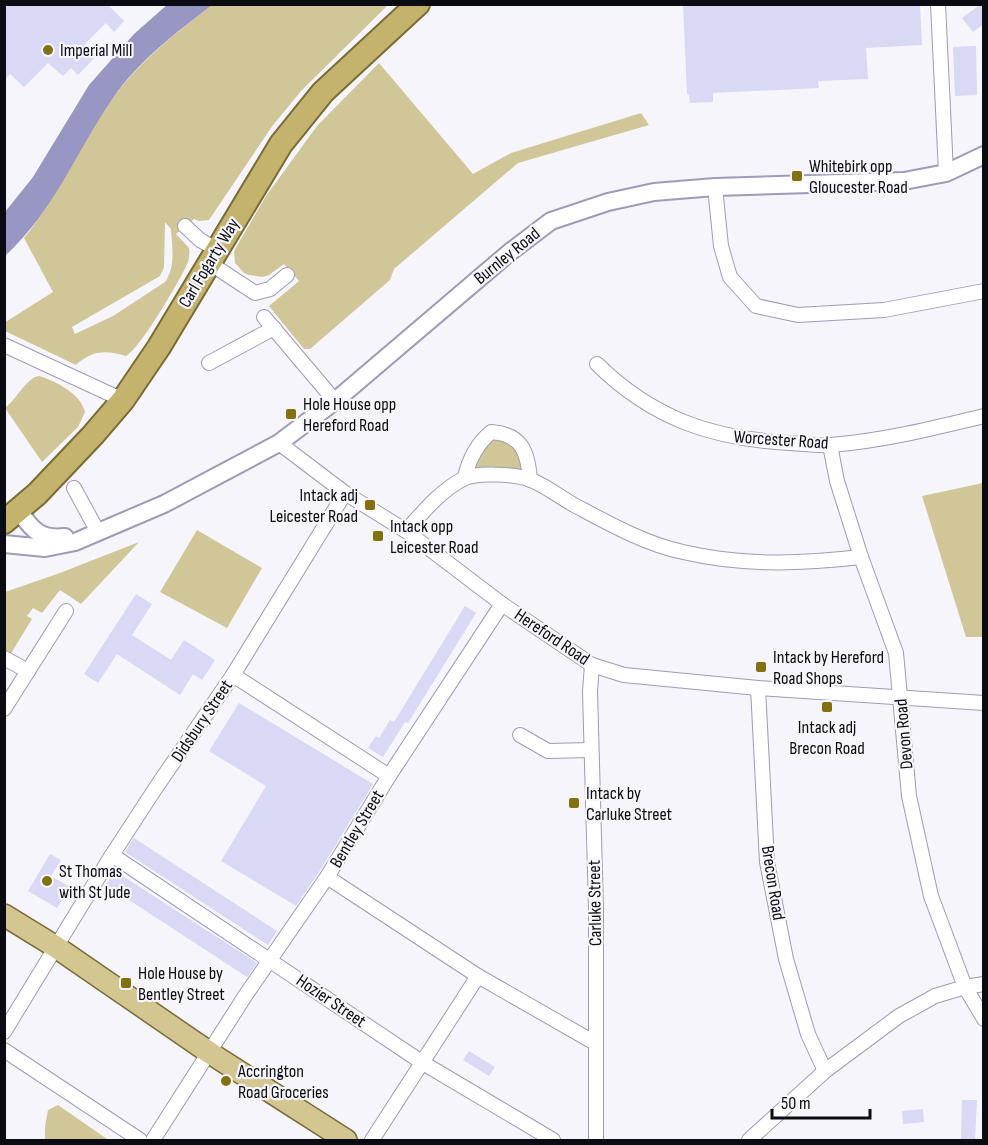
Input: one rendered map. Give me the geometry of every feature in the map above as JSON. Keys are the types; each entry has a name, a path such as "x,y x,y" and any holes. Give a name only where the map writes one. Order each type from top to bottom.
{"highway":[{"name":"Carl Fogarty Way","path":"11,516 37,494 123,400 159,347 281,144 323,92 416,5"}],"main road":[{"path":"4,915 56,947 210,1053 345,1140"}],"street":[{"path":"938,4 946,173"},
{"name":"Burnley Road","path":"4,544 45,548 75,542 164,504 279,443 335,401 510,252 551,221 608,202 654,192 715,187 904,181 946,173 984,155"},
{"path":"715,187 721,246 730,277 756,306 798,315 884,310 984,291"},
{"path":"185,226 212,256 255,293 270,289 287,275"},
{"path":"264,317 335,401"},
{"path":"208,363 274,328"},
{"path":"4,345 123,400"},
{"name":"Worcester Road","path":"597,364 635,396 678,420 720,435 775,442 830,445 924,431 984,416"},
{"path":"465,477 467,467 480,441 491,432 504,433 515,438 528,457 530,480"},
{"name":"Hereford Road","path":"279,443 345,493 406,531 502,604 592,665 624,675 758,688 984,703"},
{"name":"Devon Road","path":"830,445 837,481 861,557 896,653 909,796 930,896 965,987 984,1019"},
{"path":"406,531 434,500 465,477 504,474 530,480 619,527 647,540 683,552 760,564 861,557"},
{"path":"74,488 98,532"},
{"name":"Didsbury Street","path":"4,1032 112,855 233,675 345,493"},
{"name":"Burnley Road","path":"11,516 45,536 64,537 98,532"},
{"name":"Bentley Street","path":"153,1140 327,877 389,776 502,604"},
{"path":"4,709 66,611"},
{"path":"4,658 28,671"},
{"name":"Carluke Street","path":"592,665 590,691 596,909 596,1140"},
{"path":"233,675 389,776"},
{"name":"Brecon Road","path":"758,688 767,862 786,959 808,1034 825,1071"},
{"path":"520,735 548,751 591,750"},
{"name":"Hozier Street","path":"112,855 423,1063 553,1140"},
{"path":"327,877 478,976 595,1043"},
{"path":"372,1140 478,976"},
{"path":"749,1140 825,1071 899,1016 935,996 984,984"},
{"path":"4,1050 140,1140"}],"shaded area":[{"path":"212,5 388,5 302,90 273,125 209,220 194,219 176,234 189,248 188,262 160,313 132,351 126,356 106,352 94,354 76,365 5,331 4,323 53,292 24,238 49,204 103,113 125,82 148,58","holes":["165,222 171,229 172,263 165,282 113,316 75,334 72,327 160,276 164,267"]},
{"path":"379,63 473,174 511,153 641,113 649,125 518,163 394,269 390,280 310,349 304,349 269,306 299,281 284,264 269,275 262,277 244,273 235,263 234,251 266,196 317,126"},
{"path":"39,376 53,381 73,394 83,405 85,412 78,427 42,462 5,408 30,380"},
{"path":"491,432 515,438 530,480 465,477"},
{"path":"983,483 983,637 966,637 922,496"},
{"path":"197,530 262,568 227,628 160,592"},
{"path":"139,542 81,604 60,590 42,613 33,608 27,616 32,619 10,655 5,652 5,592"},
{"path":"58,1105 107,1139 45,1140 48,1110"}],"water":[{"path":"168,4 212,5 159,48 123,84 38,220 5,256 5,212 33,177 89,85 134,34"}],"building":[{"name":"Imperial Mill","path":"4,4 107,4 124,21 114,32 106,23 85,44 97,55 78,75 71,68 63,76 48,63 24,87 10,74 4,80"},
{"path":"683,4 920,4 922,45 866,48 868,79 818,81 819,88 713,93 713,102 690,103 687,94"},
{"path":"984,4 984,24 973,32 962,18"},
{"path":"976,46 977,95 955,96 953,47"},
{"path":"136,594 152,604 132,635 171,660 184,640 215,660 202,680 193,674 180,695 117,654 98,683 84,674"},
{"path":"465,606 476,613 408,723 405,722 383,757 368,748 376,736 379,738 390,720 394,722"},
{"path":"239,703 373,784 296,906 221,861 266,786 209,751"},
{"path":"134,838 277,931 268,945 125,852"},
{"name":"St Thomas with St Jude","path":"50,854 61,860 51,876 70,887 57,908 28,891"},
{"path":"115,871 257,963 247,977 106,885"},
{"path":"469,1051 495,1067 489,1076 463,1060"},
{"path":"962,1100 977,1100 975,1140 961,1140"},
{"path":"923,1109 924,1122 903,1124 902,1111"}],"place":[{"name":"Imperial Mill","path":"48,50"},
{"name":"Whitebirk opp Gloucester Road","path":"797,176"},
{"name":"Hole House opp Hereford Road","path":"291,414"},
{"name":"Intack adj Leicester Road","path":"370,505"},
{"name":"Intack opp Leicester Road","path":"378,536"},
{"name":"Intack by Hereford Road Shops","path":"761,667"},
{"name":"Intack adj Brecon Road","path":"827,707"},
{"name":"Intack by Carluke Street","path":"574,803"},
{"name":"St Thomas with St Jude","path":"47,881"},
{"name":"Hole House by Bentley Street","path":"126,983"},
{"name":"Accrington Road Groceries","path":"226,1081"}]}
